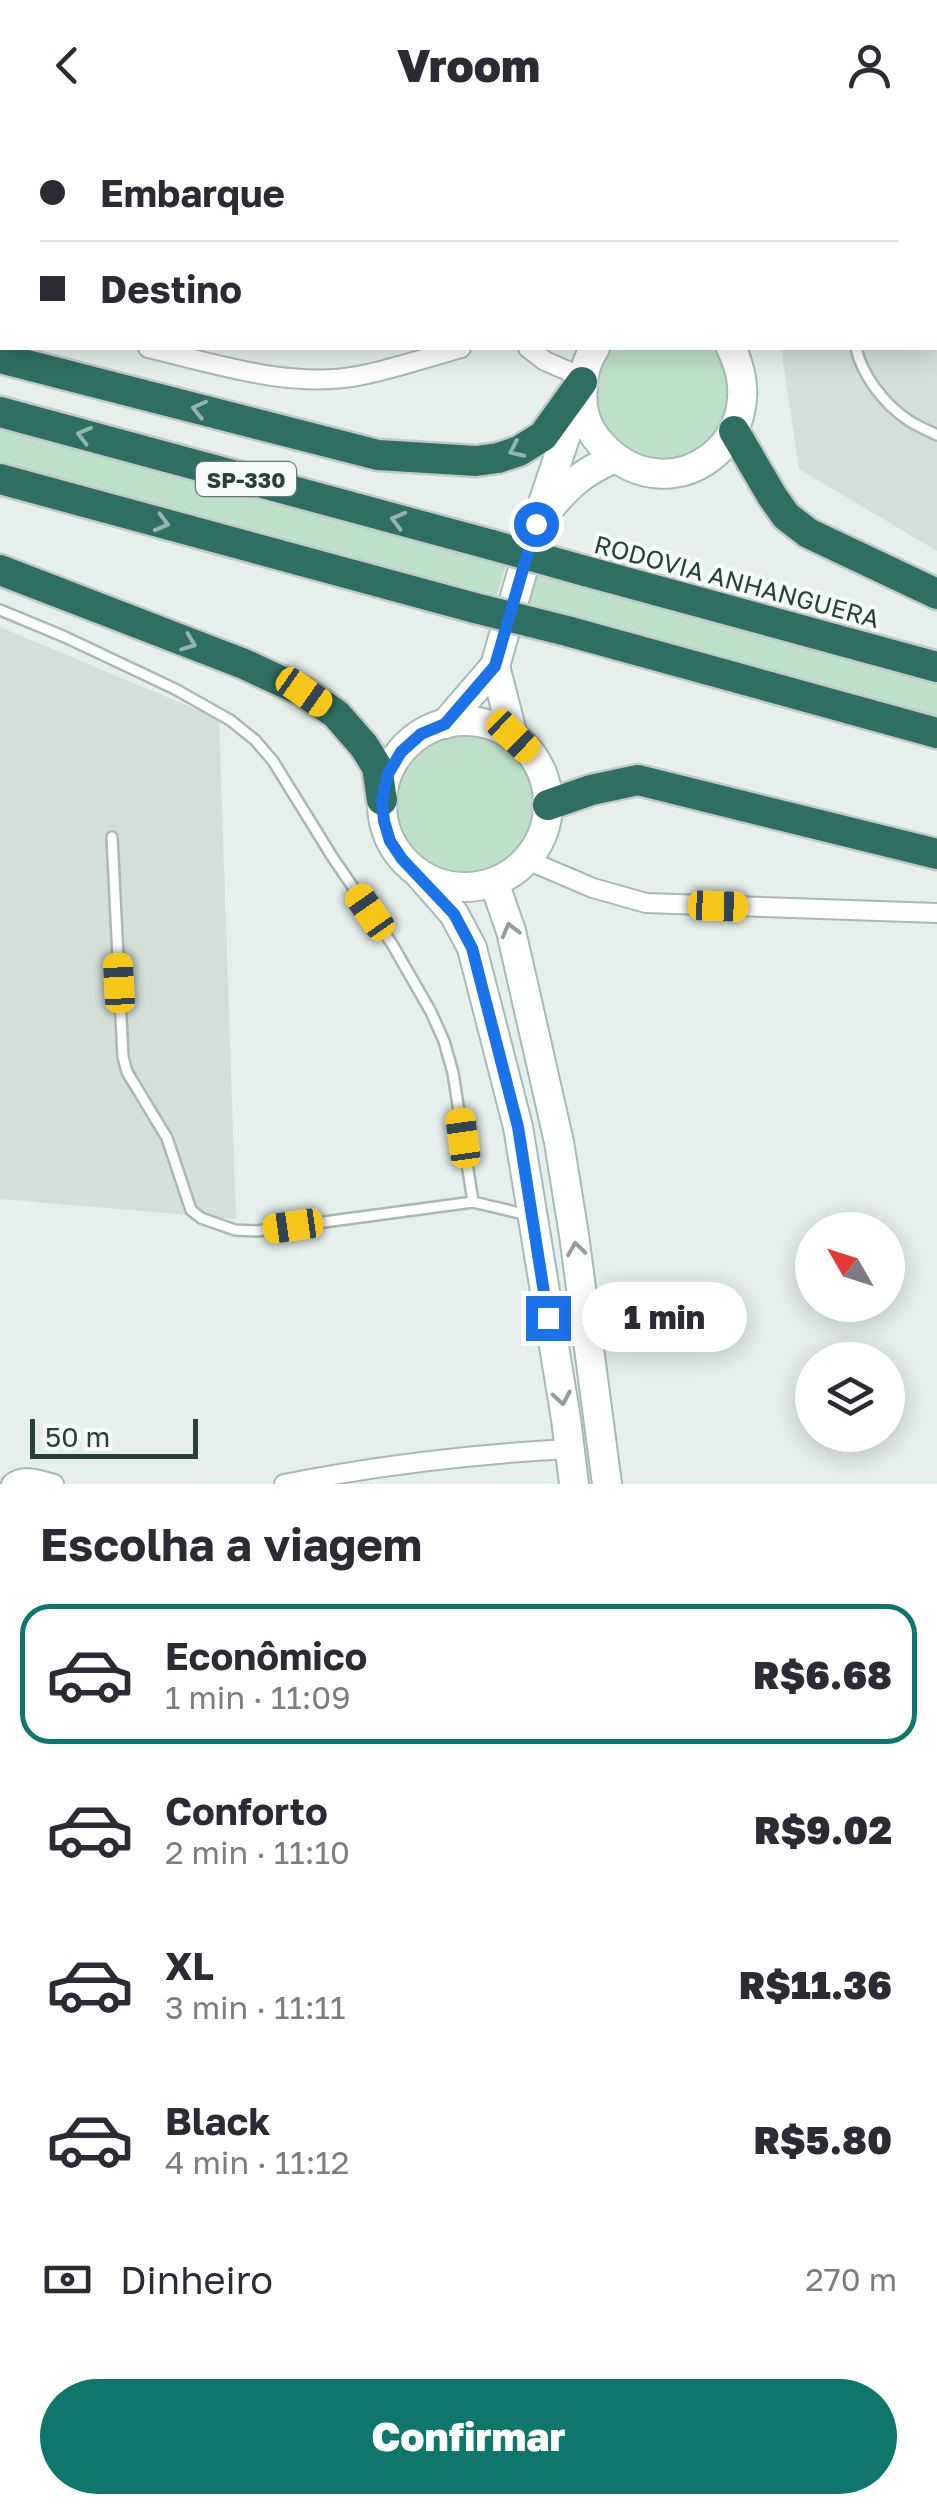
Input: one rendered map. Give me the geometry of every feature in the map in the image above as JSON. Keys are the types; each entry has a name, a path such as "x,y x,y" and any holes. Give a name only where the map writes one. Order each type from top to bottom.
{"highway":[{"path":"0,358 378,455 476,462 519,452 543,436 582,383"},
{"name":"RODOVIA ANHANGUERA","path":"0,412 937,667"},
{"path":"734,431 786,516 808,533 937,594"},
{"name":"SP-330","path":"0,479 937,733"},
{"path":"0,570 244,664 304,692 336,714 364,746 376,766 382,800"},
{"path":"548,805 638,780 937,854"}],"street":[{"path":"157,350 260,374 314,380 361,376 454,350"},
{"path":"531,350 582,383"},
{"path":"445,724 495,666 536,524 594,350"},
{"path":"582,383 584,415 596,439 615,458 640,470 666,474 694,468 717,453 734,431 742,410 744,388 732,350"},
{"path":"536,524 570,484 591,468 615,458"},
{"path":"495,666 513,736"},
{"path":"418,873 442,884 468,888 494,882 527,860 539,843 548,805 544,778 532,754 513,736 492,725 468,721 445,724 421,734 401,752 388,774 382,800 390,841 402,859 454,914 472,948 518,1127 574,1484"},
{"path":"527,860 593,888 646,903 937,913"},
{"path":"494,882 512,930 558,1142 607,1484"},
{"path":"284,1484 442,1458 570,1450"},
{"path":"11,1484 27,1478 54,1484"}],"lane":[{"path":"856,350 880,394 908,420 937,435"},
{"path":"0,610 175,688 230,720 273,761 332,858 392,944 431,1012 453,1073 472,1202"},
{"path":"112,836 122,1056 167,1138 191,1210 201,1218 235,1230 257,1231 472,1202 531,1216"}],"shaded area":[{"path":"781,350 937,350 937,551 799,469"},
{"path":"0,627 219,719 236,1219 0,1199"}],"green space":[{"path":"606,350 719,350 732,393 717,435 701,451 681,460 659,463 635,458 598,426 591,378"},
{"path":"0,428 506,565 497,595 0,465"},
{"path":"533,572 937,684 937,719 525,602"},
{"path":"465,735 492,740 514,756 530,778 535,805 530,832 514,854 492,870 465,875 438,870 416,854 400,832 395,805 400,778 416,756 438,740"}],"route":[{"path":"536,524 495,666 445,724 421,734 401,752 388,774 382,800 390,841 454,914 472,948 518,1127 548,1318"}]}
